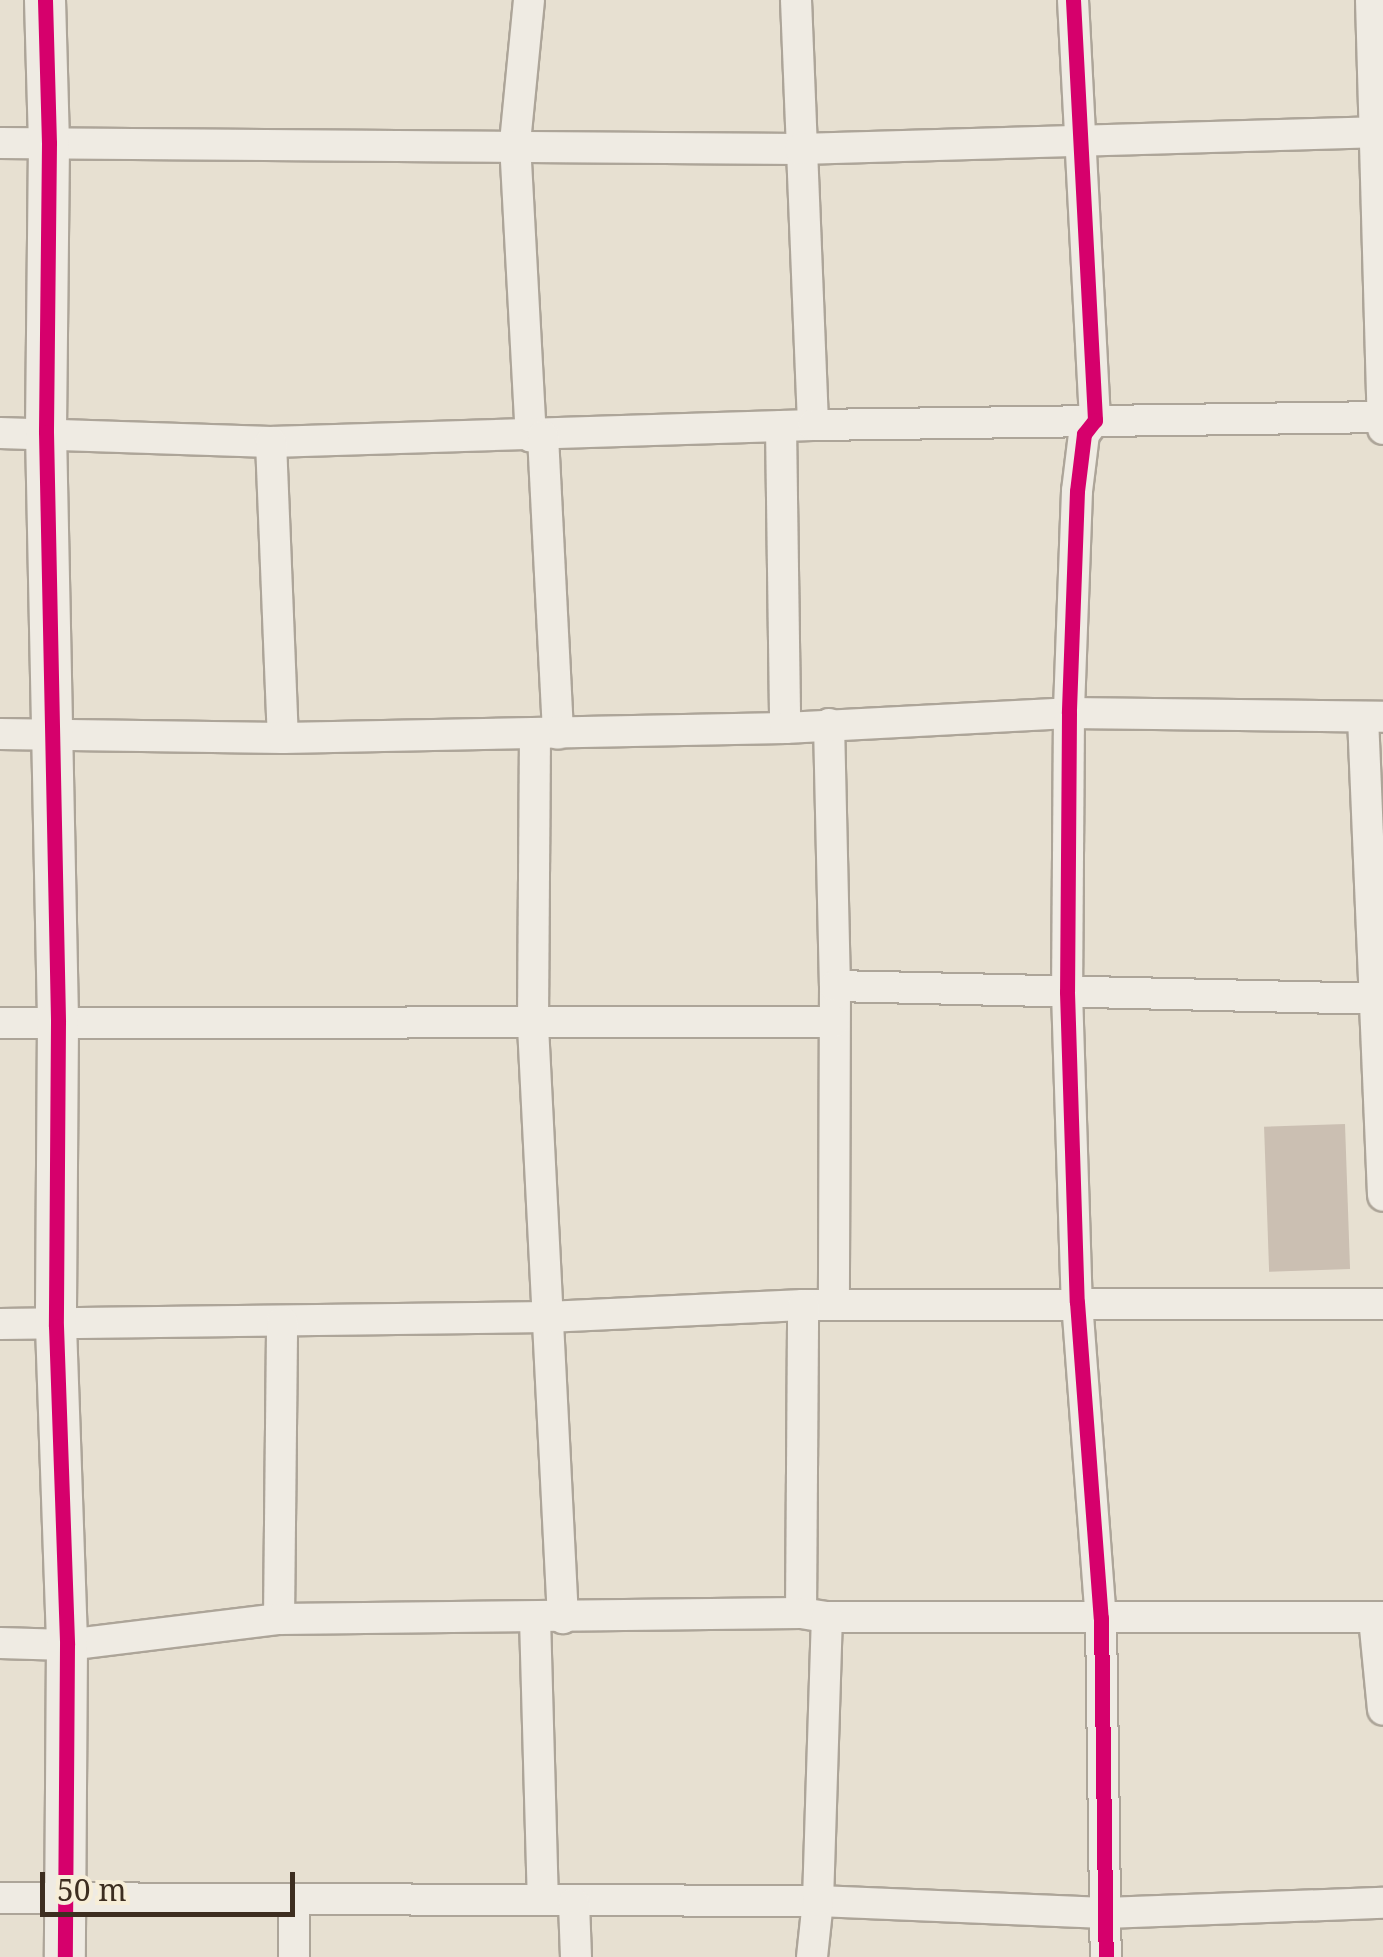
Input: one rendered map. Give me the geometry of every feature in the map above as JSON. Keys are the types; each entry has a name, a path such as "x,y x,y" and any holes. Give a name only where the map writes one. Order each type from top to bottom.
{"street":[{"path":"45,0 49,144 46,432 58,1022 56,1326 68,1645 66,1957"},
{"path":"530,0 515,144 537,436 546,734 533,1026 546,1317 549,1618 543,1899"},
{"path":"796,0 812,425"},
{"path":"1074,0 1078,144 1095,420 1084,434 1077,491 1069,714 1067,992 1078,1302 1101,1618 1106,1957"},
{"path":"1371,0 1380,132 1383,429"},
{"path":"0,143 800,149 1078,144 1380,132"},
{"path":"0,433 271,442 812,425 1383,416"},
{"path":"781,426 785,728"},
{"path":"271,442 283,738"},
{"path":"0,734 283,738 785,728 1069,714 1373,717 1383,1196"},
{"path":"830,724 835,986 834,1306"},
{"path":"835,986 1379,999"},
{"path":"0,1022 533,1026 834,1022"},
{"path":"0,1324 546,1317 803,1305 1383,1304"},
{"path":"803,1305 814,1615 818,1902 812,1957"},
{"path":"279,1619 282,1322"},
{"path":"0,1643 68,1645 279,1619 814,1615 1378,1617 1383,1710"},
{"path":"0,1898 818,1902 1104,1913 1383,1903"},
{"path":"294,1902 294,1957"},
{"path":"574,1903 576,1957"}],"building":[{"path":"1345,1124 1350,1269 1269,1272 1264,1127"}],"cycle path":[{"path":"45,0 49,143 46,432 58,1022 56,1326 67,1645 65,1957"},
{"path":"1073,0 1095,420 1084,434 1077,491 1069,713 1067,992 1077,1302 1101,1618 1106,1957"}]}
